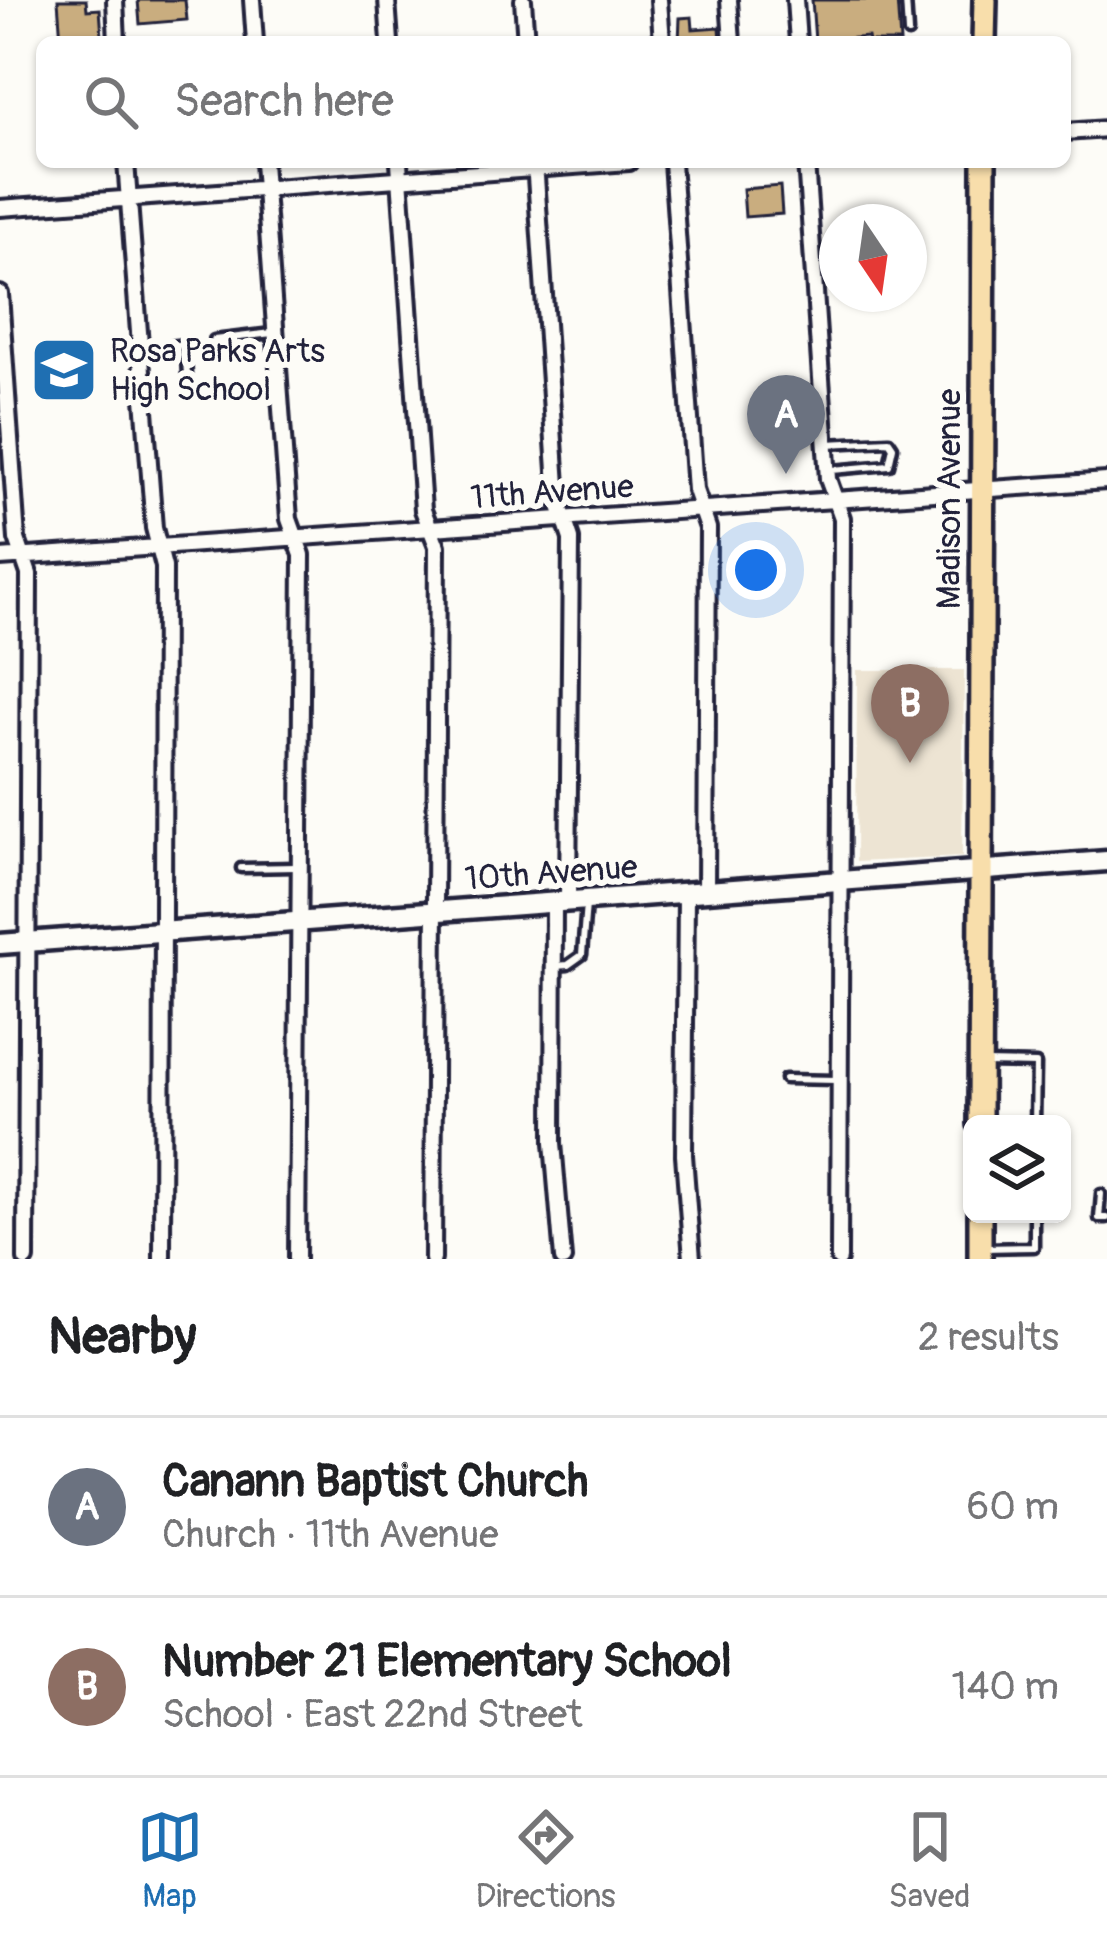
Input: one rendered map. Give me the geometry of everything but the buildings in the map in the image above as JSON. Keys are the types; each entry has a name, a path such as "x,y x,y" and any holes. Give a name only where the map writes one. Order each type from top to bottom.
{"main road":[{"path":"984,36 985,0"},
{"name":"Madison Avenue","path":"980,1115 984,168"},
{"name":"10th Avenue","path":"0,944 1107,861"},
{"path":"980,1223 980,1254"}],"street":[{"path":"115,0 118,36"},
{"path":"252,0 255,36"},
{"path":"387,0 390,36"},
{"path":"524,0 526,36"},
{"path":"659,0 662,36"},
{"path":"729,0 732,36"},
{"path":"795,0 798,36"},
{"path":"1071,132 1107,129"},
{"path":"126,168 164,567 162,1259"},
{"path":"262,168 289,519 302,555 297,1259"},
{"path":"399,168 423,509 437,546 433,1259"},
{"path":"0,208 506,168"},
{"path":"535,168 558,500 571,539 570,902 555,966 554,1143 563,1259"},
{"path":"672,168 695,490 708,528 684,1155 692,1259"},
{"path":"806,168 828,470 842,518 839,1259"},
{"path":"0,294 17,539 29,574 26,1259"},
{"name":"11th Avenue","path":"0,558 1107,481"}],"lane":[{"path":"906,0 908,33"},
{"path":"214,340 275,333"},
{"path":"140,349 184,344 187,375"},
{"path":"826,444 889,441 892,447 889,465 828,470"},
{"path":"241,868 299,866"},
{"path":"555,966 582,956 570,902"},
{"path":"980,1063 1036,1064 1035,1115"},
{"path":"785,1079 840,1080"},
{"path":"1101,1194 1100,1217 1107,1218"},
{"path":"980,1254 1034,1247 1034,1223"}],"shaded area":[{"path":"857,670 964,670 962,857 856,862"}],"place":[{"name":"Rosa Parks Arts High School","path":"64,370"},
{"name":"Canann Baptist Church","path":"786,474"},
{"name":"Number 21 Elementary School","path":"910,763"}]}
